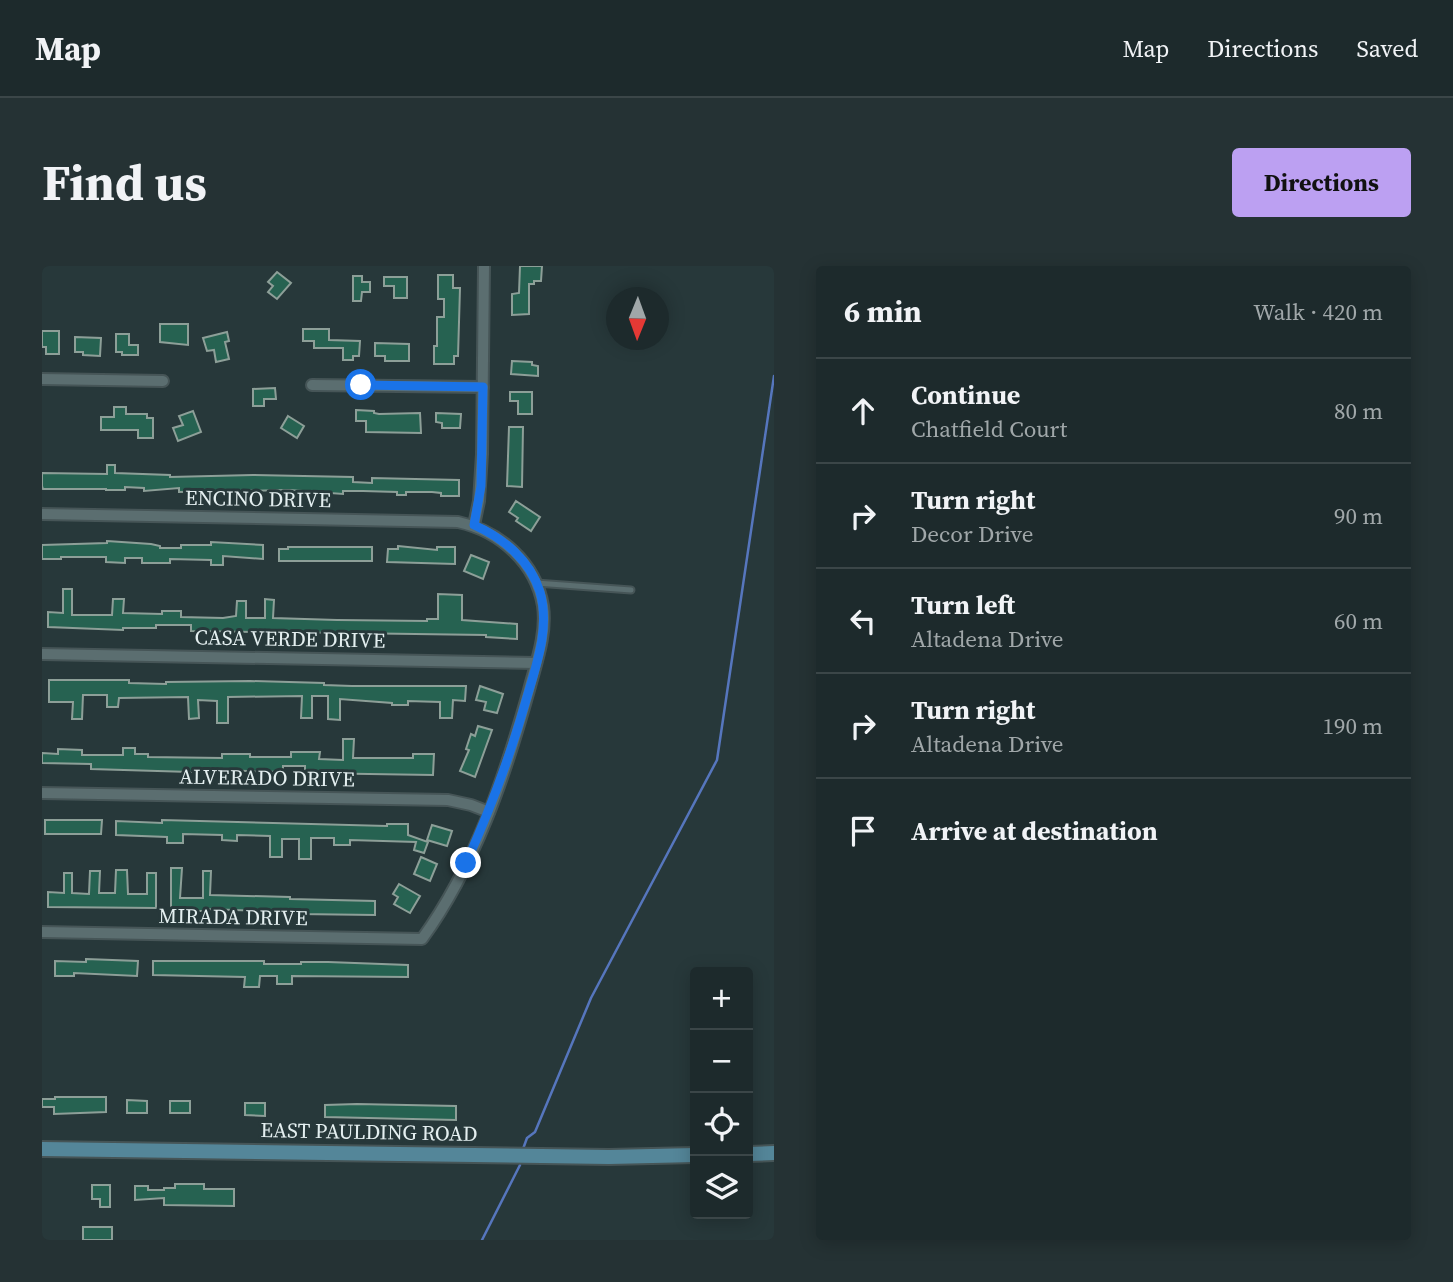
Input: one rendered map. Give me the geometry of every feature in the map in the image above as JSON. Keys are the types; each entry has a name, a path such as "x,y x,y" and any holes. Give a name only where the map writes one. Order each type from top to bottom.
{"main road":[{"name":"EAST PAULDING ROAD","path":"42,1149 609,1157 690,1155"},
{"path":"753,1154 774,1153"}],"street":[{"path":"484,266 481,486 474,525 514,551 527,565 536,583 544,618 537,663 516,736 489,812"},
{"path":"42,379 163,381"},
{"path":"312,384 483,387"},
{"name":"ENCINO DRIVE","path":"42,514 458,522 474,525"},
{"name":"CASA VERDE DRIVE","path":"42,654 537,663"},
{"name":"ALVERADO DRIVE","path":"42,793 448,800 489,812"},
{"name":"MIRADA DRIVE","path":"42,932 422,940 435,922 466,863 489,812"}],"lane":[{"path":"536,583 631,590"}],"building":[{"path":"520,266 542,266 541,281 529,284 529,314 512,315 512,294 519,293"},
{"path":"277,272 291,283 277,299 268,292 273,286 268,282"},
{"path":"438,275 453,275 453,288 460,288 458,356 454,356 454,364 434,364 437,317 444,317 444,299 438,299"},
{"path":"353,276 362,276 362,282 370,282 370,292 362,292 361,301 353,301"},
{"path":"384,277 407,277 407,298 394,298 394,286 384,286"},
{"path":"160,324 188,324 188,345 160,342"},
{"path":"303,329 329,329 329,340 360,341 359,356 353,356 353,360 343,360 343,348 314,348 314,341 303,341"},
{"path":"42,331 59,331 59,354 46,354 46,347 42,347"},
{"path":"227,332 229,341 225,342 229,359 216,362 214,350 207,351 203,338"},
{"path":"116,334 129,334 129,345 138,345 138,355 122,355 122,352 116,352"},
{"path":"75,337 101,338 100,356 75,352"},
{"path":"375,343 409,344 409,361 385,361 385,356 375,356"},
{"path":"512,361 532,362 532,365 538,366 538,376 511,374"},
{"path":"275,388 276,399 264,399 264,406 253,406 253,389"},
{"path":"510,392 532,392 532,414 518,414 518,401 510,401"},
{"path":"114,407 126,407 126,414 147,414 147,418 153,418 153,438 138,438 138,430 101,430 101,417 114,417"},
{"path":"356,410 379,414 420,413 421,433 366,432 366,421 356,421"},
{"path":"193,411 201,432 178,441 173,428 183,425 179,416"},
{"path":"436,413 461,414 460,428 442,428 442,423 436,422"},
{"path":"288,416 304,426 297,438 281,428"},
{"path":"509,427 523,427 522,487 507,486"},
{"path":"107,465 115,465 115,473 170,477 353,477 353,482 372,483 372,478 459,480 459,496 441,496 441,493 432,492 406,492 406,495 397,495 397,492 363,491 343,491 343,494 289,490 179,492 179,488 144,491 144,488 125,487 125,490 43,489 42,473 107,474"},
{"path":"516,501 540,517 531,531 516,521 518,518 509,512"},
{"path":"107,541 151,544 160,548 211,545 211,542 263,545 263,559 223,556 223,565 211,565 211,560 170,559 170,563 142,563 142,558 125,558 125,563 106,562 106,557 42,559 42,545"},
{"path":"398,546 437,550 437,547 455,547 455,564 387,562 388,549 398,549"},
{"path":"372,547 372,561 279,561 279,549"},
{"path":"471,555 489,562 483,579 464,571"},
{"path":"63,589 72,589 72,615 112,615 113,599 124,599 123,613 162,614 162,611 181,611 181,617 223,618 236,616 237,601 246,601 246,618 265,618 265,599 274,600 273,618 337,620 438,619 438,594 462,595 462,620 517,624 517,639 486,635 191,631 191,625 156,625 156,628 123,630 48,627 48,612 63,613"},
{"path":"49,680 129,680 129,683 166,684 250,681 352,686 466,686 465,701 453,700 452,718 440,718 440,702 408,701 408,705 392,705 340,699 340,720 328,719 328,696 312,696 312,718 301,718 302,696 228,697 228,723 217,723 217,701 198,700 199,718 189,719 188,697 119,698 118,707 107,707 107,695 83,695 82,719 72,719 73,702 49,702"},
{"path":"480,686 503,694 497,713 484,710 486,702 476,700"},
{"path":"478,726 492,730 475,777 460,771 469,750 466,749 471,734 475,736"},
{"path":"343,739 354,739 353,758 413,758 413,754 434,754 433,775 305,773 305,766 283,766 283,772 191,772 91,769 91,764 42,763 42,753 58,754 58,749 82,750 82,755 123,755 123,748 135,748 135,754 148,754 148,757 222,758 222,754 250,754 250,757 291,757 291,752 320,752 319,759 343,760"},
{"path":"45,820 102,820 101,834 45,834"},
{"path":"162,820 387,826 408,824 408,835 428,842 424,853 414,850 416,842 350,840 350,845 334,845 334,838 311,838 311,859 299,859 299,839 282,839 282,857 270,857 270,836 237,835 237,841 222,840 222,835 183,834 183,843 167,843 167,837 116,835 116,821 162,823"},
{"path":"432,825 452,831 447,846 427,840"},
{"path":"421,857 437,864 430,881 414,874"},
{"path":"171,868 182,868 180,898 203,898 203,871 211,871 210,895 375,901 375,915 171,909"},
{"path":"116,870 127,870 128,894 147,894 147,873 156,873 156,908 48,907 48,892 64,893 64,873 72,873 72,893 89,894 90,871 100,871 99,893 115,893"},
{"path":"399,884 420,896 410,913 394,904 398,897 393,894"},
{"path":"86,959 138,961 137,976 74,973 74,976 55,976 55,961 86,962"},
{"path":"153,961 408,965 408,977 292,976 292,984 277,984 277,976 260,976 259,987 244,987 245,977 153,975"},
{"path":"106,1097 106,1112 54,1114 54,1107 42,1107 42,1099"},
{"path":"127,1100 147,1101 147,1113 127,1113"},
{"path":"170,1101 190,1101 190,1113 170,1113"},
{"path":"245,1103 265,1103 265,1116 245,1115"},
{"path":"325,1105 456,1106 456,1120 325,1117"},
{"path":"175,1184 204,1184 204,1189 234,1189 234,1206 164,1205 164,1198 135,1200 135,1186 148,1186 148,1190 164,1190 175,1188"},
{"path":"92,1185 110,1185 110,1207 100,1207 100,1199 92,1199"},
{"path":"83,1227 112,1227 112,1240 83,1240"}],"waterway":[{"path":"523,1149 527,1138 535,1132 591,998 717,760 774,376"},
{"path":"482,1240 520,1165"}],"route":[{"path":"361,385 483,387 481,486 474,525 514,551 532,572 540,593 544,618 537,663 501,780 466,863"}]}
